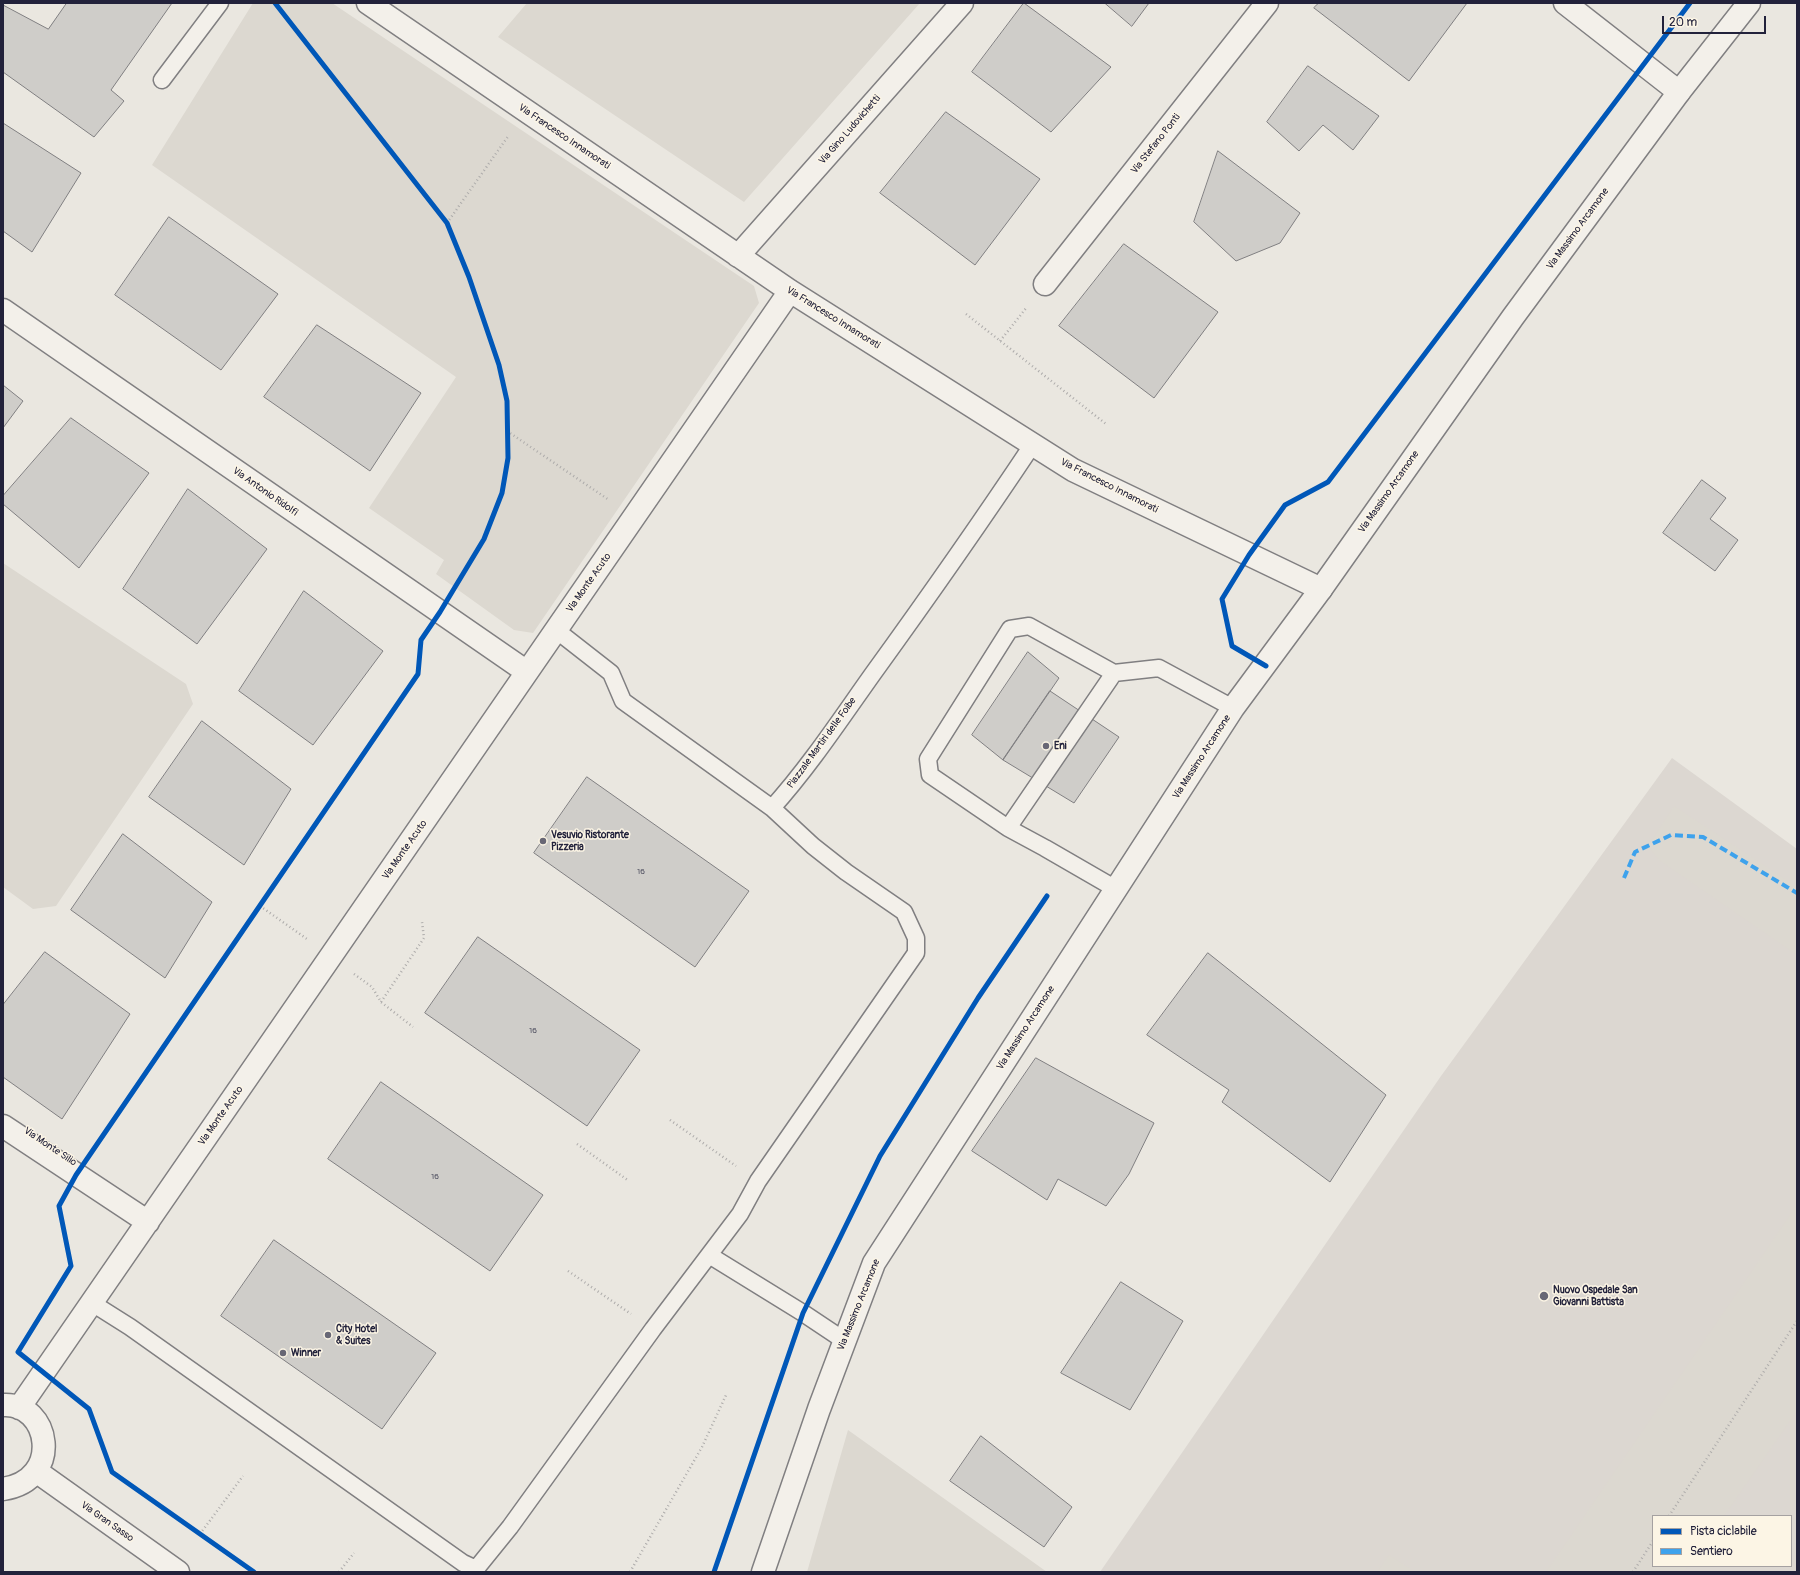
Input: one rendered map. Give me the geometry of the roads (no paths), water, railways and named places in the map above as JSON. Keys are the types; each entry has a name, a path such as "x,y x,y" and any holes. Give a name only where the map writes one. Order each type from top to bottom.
{"street":[{"name":"Via Francesco Innamorati","path":"369,3 790,291 1073,470 1321,589"},
{"name":"Via Gino Ludovichetti","path":"738,256 962,3"},
{"name":"Via Stefano Ponti","path":"1045,284 1267,3"},
{"path":"1565,3 1679,92"},
{"name":"Via Massimo Arcamone","path":"763,1572 819,1409 874,1263 1233,708 1321,589 1513,317 1679,92 1749,3"},
{"name":"Via Monte Acuto","path":"11,1406 92,1303 790,291"},
{"name":"Via Antonio Ridolfi","path":"3,310 527,672"},
{"name":"Via Monte Silio","path":"3,1126 148,1222"},
{"path":"3,1488 14,1487 27,1481 36,1471 42,1460 44,1448 43,1436 38,1424 30,1415 11,1406"},
{"name":"Via Gran Sasso","path":"36,1471 178,1572"}],"lane":[{"path":"162,80 220,3"},
{"name":"Piazzale Martiri delle Foibe","path":"772,808 787,791 949,568 1033,444"},
{"path":"1116,889 1046,848 1008,828 930,775 928,758 1010,629 1029,626 1114,673 1158,668 1233,708"},
{"path":"92,1303 130,1328 462,1563 476,1569 542,1483 653,1329 740,1214 758,1181 916,953 916,938 904,912 846,872 813,846 772,808 623,701 611,673 556,630"},
{"path":"1008,828 1114,673"},
{"path":"708,1255 803,1313 844,1341"}],"place":[{"name":"Eni","path":"1046,746"},
{"name":"Vesuvio Ristorante Pizzeria","path":"543,841"},
{"name":"Nuovo Ospedale San Giovanni Battista","path":"1544,1296"},
{"name":"City Hotel & Suites","path":"328,1335"},
{"name":"Winner","path":"283,1353"}]}
